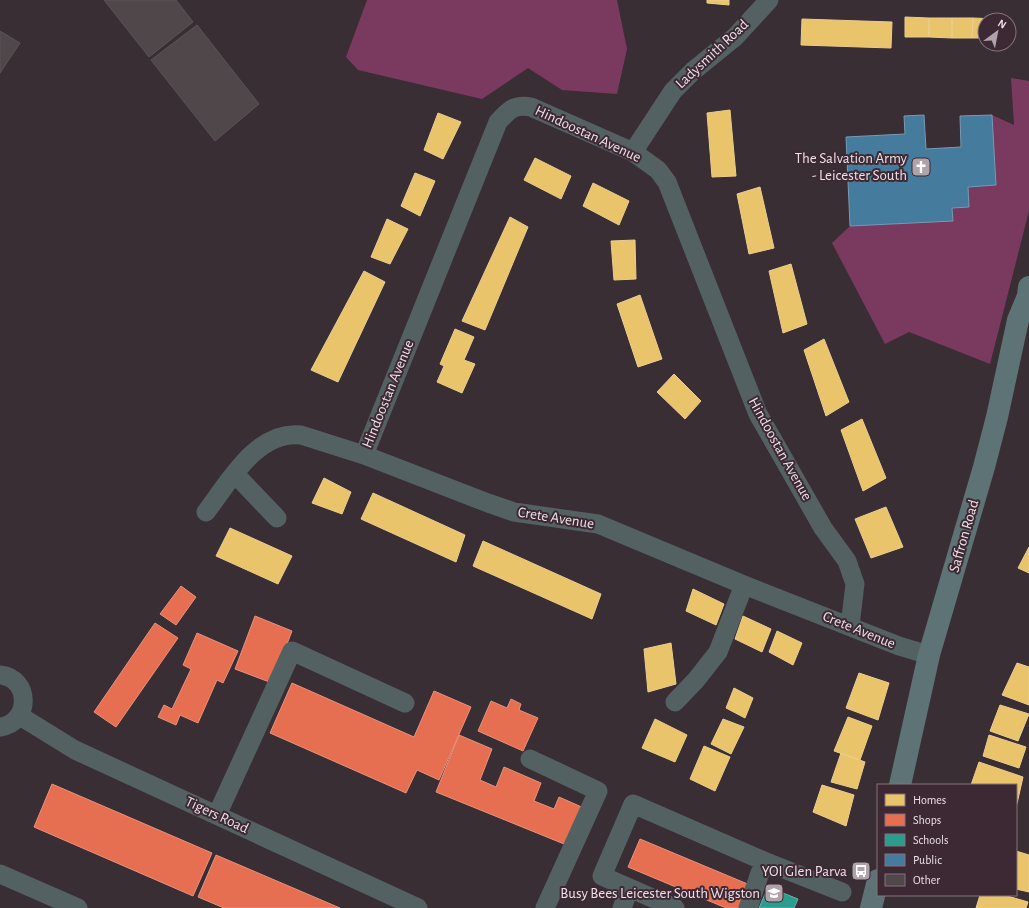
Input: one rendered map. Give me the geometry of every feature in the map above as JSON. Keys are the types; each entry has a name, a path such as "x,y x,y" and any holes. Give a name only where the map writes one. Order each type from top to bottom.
{"main road":[{"name":"Saffron Road","path":"900,784 929,654 984,467 997,417 1018,320 1029,293"},
{"path":"871,908 877,884"}],"street":[{"name":"Ladysmith Road","path":"633,152 673,91 693,71 735,37 769,0"},
{"name":"Hindoostan Avenue","path":"364,454 498,122 510,110 520,105 526,106 633,152 658,170 666,182 758,414 823,528 847,561 855,584 850,626"},
{"name":"Crete Avenue","path":"206,512 235,474 260,446 291,434 301,435 364,454 514,512 598,524 744,585 899,646 929,654"},
{"path":"235,474 277,518"},
{"path":"675,702 696,680 718,652 744,585"},
{"path":"217,815 292,651 405,703"},
{"path":"0,675 12,679 22,692 24,700 20,716 13,722 0,727"},
{"name":"Tigers Road","path":"20,716 75,750 410,906"},
{"path":"530,759 598,791 545,908"},
{"path":"675,908 602,876 633,804 764,861 842,892"},
{"path":"748,908 764,861"},
{"path":"0,874 78,908"},
{"path":"622,908 629,889"}],"shaded area":[{"path":"367,0 617,0 627,49 617,94 562,90 528,68 482,99 358,70 346,57"},
{"path":"1011,78 1029,81 1029,211 990,364 909,332 885,344 832,243 850,226 953,221 952,208 968,207 968,187 995,185 992,115 1014,125"}],"building: Homes":[{"path":"707,0 729,0 729,5 707,3"},
{"path":"905,17 929,18 929,37 905,37"},
{"path":"929,18 952,18 952,38 929,37"},
{"path":"952,18 973,18 972,38 952,38"},
{"path":"973,18 977,18 977,38 972,38"},
{"path":"802,19 892,22 891,48 801,45"},
{"path":"730,110 736,176 712,177 707,113"},
{"path":"438,113 461,122 443,159 424,150"},
{"path":"535,158 571,176 561,199 524,180"},
{"path":"415,173 435,181 420,216 401,206"},
{"path":"593,183 629,201 619,225 583,206"},
{"path":"760,187 774,248 749,254 737,194"},
{"path":"510,217 528,227 485,330 462,321"},
{"path":"387,219 408,229 390,264 371,257"},
{"path":"635,240 636,279 614,280 611,241"},
{"path":"791,264 807,324 783,333 769,271"},
{"path":"364,271 385,282 338,382 311,370"},
{"path":"640,295 662,359 638,367 617,304"},
{"path":"455,329 474,337 464,360 475,364 462,393 437,382 444,366 440,364"},
{"path":"824,339 849,402 826,416 804,350"},
{"path":"674,374 701,401 685,419 657,392"},
{"path":"862,419 886,478 863,491 841,430"},
{"path":"324,478 351,492 342,514 312,503"},
{"path":"373,493 465,535 456,562 361,519"},
{"path":"886,507 903,547 871,558 855,519"},
{"path":"230,528 292,556 278,584 216,556"},
{"path":"483,541 601,594 592,619 473,566"},
{"path":"1029,547 1029,573 1018,568"},
{"path":"693,589 724,604 716,625 686,611"},
{"path":"743,616 771,629 762,652 735,639"},
{"path":"777,631 802,643 793,665 769,652"},
{"path":"671,643 676,684 648,692 644,649"},
{"path":"1017,663 1029,667 1029,705 1002,695"},
{"path":"859,673 889,683 878,720 846,708"},
{"path":"734,688 753,698 745,718 726,708"},
{"path":"1000,705 1029,714 1018,741 990,731"},
{"path":"848,717 872,726 860,760 834,751"},
{"path":"655,719 687,735 675,762 642,748"},
{"path":"723,719 744,727 731,754 711,744"},
{"path":"989,735 1026,747 1019,768 983,756"},
{"path":"704,746 730,757 715,791 690,779"},
{"path":"841,753 865,762 857,789 831,782"},
{"path":"979,762 1023,777 1017,804 1017,784 971,784"},
{"path":"822,785 854,795 846,826 813,812"},
{"path":"1017,851 1029,855 1029,892 1017,889"},
{"path":"980,896 1007,896 1028,902 1026,908 976,908"}],"building: Shops":[{"path":"181,586 196,597 176,625 160,614"},
{"path":"255,616 292,631 272,683 235,669"},
{"path":"155,623 178,638 116,727 94,712"},
{"path":"197,633 238,651 223,683 217,680 198,723 180,715 176,725 158,717 164,705 172,709 191,669 183,665"},
{"path":"292,683 414,737 434,691 471,707 439,780 417,770 406,793 270,733"},
{"path":"511,699 521,704 519,710 538,718 523,751 478,731 491,701 507,708"},
{"path":"459,735 492,749 480,780 496,787 504,767 541,783 534,801 554,809 559,797 584,808 569,846 436,792"},
{"path":"52,784 212,853 193,896 34,827"},
{"path":"640,839 750,885 740,908 726,908 628,867"},
{"path":"216,855 340,908 224,908 198,897"}],"building: Schools":[{"name":"Busy Bees Leicester South Wigston","path":"768,887 798,899 794,908 759,908"}],"building: Public":[{"name":"The Salvation Army - Leicester South","path":"924,115 926,149 961,147 960,116 992,115 996,185 968,187 969,207 952,208 953,221 850,226 846,137 905,134 904,116"}],"building: Other":[{"path":"104,0 176,0 193,22 149,57"},
{"path":"197,25 259,104 215,141 151,60"},
{"path":"0,31 20,43 0,73"}],"place":[{"name":"The Salvation Army - Leicester South","path":"921,167"},
{"name":"YOI Glen Parva","path":"861,871"},
{"name":"Busy Bees Leicester South Wigston","path":"774,893"}]}
